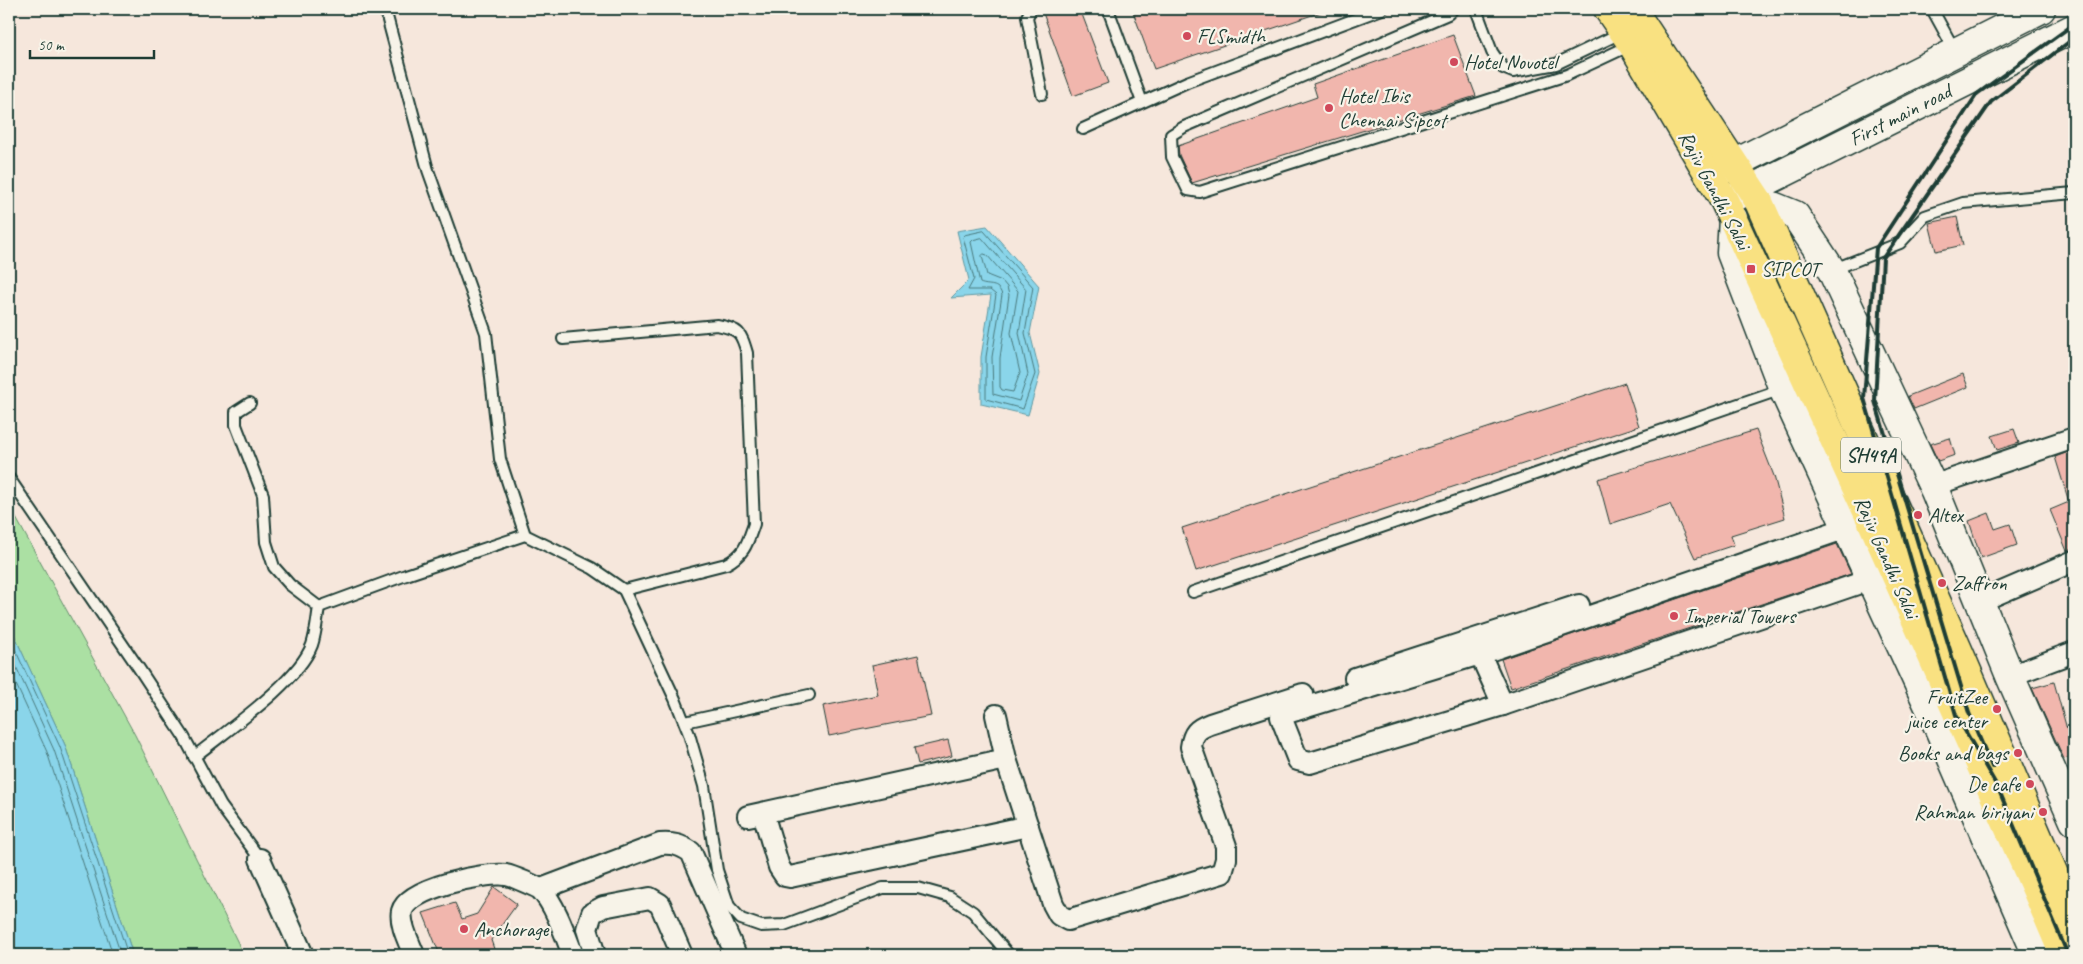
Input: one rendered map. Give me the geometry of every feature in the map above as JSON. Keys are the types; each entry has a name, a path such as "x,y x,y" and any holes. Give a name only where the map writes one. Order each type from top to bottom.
{"main road":[{"name":"Rajiv Gandhi Salai","path":"1608,9 1634,30 1735,163 1755,195 1958,650 2074,921"},
{"name":"Rajiv Gandhi Salai","path":"1634,30 1729,210 1856,519 2035,887 2064,955"}],"street":[{"path":"1711,175 2041,9"},
{"name":"First main road","path":"1729,210 2074,28"},
{"path":"1755,195 1795,215 1832,271 1932,486 1981,601 2010,676 2074,821"},
{"path":"1729,210 1731,253 1783,389 1856,519 1872,579 2037,955"},
{"path":"1932,486 2074,438"},
{"path":"1856,519 1480,654 1287,713 1281,717 1298,760 1310,763 1503,705 1872,579"},
{"path":"996,715 1006,759 1052,904 1059,915 1068,920 1222,873 1226,859 1226,846 1191,747 1193,735 1198,729 1856,519"},
{"path":"1981,601 2074,561"},
{"path":"2010,676 2074,652"},
{"path":"1480,654 1503,705"},
{"path":"1006,759 756,814 779,867 785,876 790,877 1028,826"},
{"path":"541,889 660,844 673,843 691,852 736,955"},
{"path":"260,859 303,955"},
{"path":"414,955 404,925 402,912 409,900 428,890 470,878 507,875 541,889 554,910 573,955 594,953 587,929 592,913 603,906 650,898 660,904 682,955"}],"lane":[{"path":"385,9 428,170 486,333 500,458 525,535"},
{"path":"1031,9 1027,17 1042,94"},
{"path":"1108,9 1142,102"},
{"path":"1083,129 1187,82 1382,9"},
{"path":"1453,9 1448,14 1184,127 1171,135 1172,157 1188,190 1200,192 1567,75 1634,30"},
{"path":"1476,9 1492,52 1503,68 1513,72 1556,64 1634,30"},
{"path":"1932,9 1956,52"},
{"path":"1832,271 1900,243 1925,216 1963,203 2074,193"},
{"path":"563,339 717,326 733,328 742,338 747,353 754,524 747,545 739,557 726,564 624,590"},
{"path":"1193,592 1783,389"},
{"path":"250,403 236,412 236,425 263,495 266,542 274,567 290,585 319,607"},
{"path":"9,478 138,667 184,738 221,806 260,859"},
{"path":"319,607 406,575 525,535 592,568 624,590 685,722 704,786 717,870 729,906 741,919 761,926 784,925 883,888 918,888 950,897 973,912 1009,955"},
{"path":"194,756 284,683 302,663 312,644 319,607"},
{"path":"685,722 809,695"}],"green space":[{"path":"9,505 135,735 244,955 133,955 65,745 9,624"}],"water":[{"path":"987,226 1039,286 1030,333 1040,374 1028,415 981,404 981,357 991,295 951,298 969,280 957,231"},
{"path":"9,624 65,745 133,955 9,955"}],"building":[{"path":"1055,9 1080,9 1108,83 1073,96 1043,13"},
{"name":"FLSmidth","path":"1132,9 1323,9 1324,11 1154,69"},
{"path":"1453,35 1476,96 1192,183 1179,155 1178,146 1317,97 1313,84"},
{"path":"1957,217 1963,245 1936,251 1929,223"},
{"path":"1963,374 1968,387 1914,409 1908,396"},
{"path":"1625,383 1639,426 1196,571 1182,528"},
{"path":"2014,429 2019,443 1997,450 1992,436"},
{"path":"1756,430 1774,476 1785,518 1731,535 1734,545 1695,558 1670,504 1610,524 1598,479"},
{"path":"1950,438 1955,455 1938,461 1930,444"},
{"path":"2074,450 2074,549 2067,551 2050,510 2069,502 2055,457"},
{"path":"1989,513 1995,529 2010,524 2017,545 1981,558 1969,521"},
{"name":"Imperial Towers","path":"1837,544 1851,574 1511,688 1501,659"},
{"path":"918,655 931,716 829,736 823,706 878,695 872,665"},
{"path":"2054,682 2068,733 2074,731 2074,756 2064,759 2032,688"},
{"path":"948,740 952,756 918,764 914,748"},
{"name":"Anchorage","path":"494,887 517,904 491,940 496,955 440,955 423,913 455,903 462,919 477,914"}],"railway":[{"path":"2068,955 1998,788 1956,715 1864,398 1876,248 1977,94 2074,24"},
{"path":"1992,767 1969,713 1875,401 1883,258 1991,102 2074,38"}],"place":[{"name":"FLSmidth","path":"1187,36"},
{"name":"Hotel Novotel","path":"1454,62"},
{"name":"Hotel Ibis Chennai Sipcot","path":"1329,108"},
{"name":"SIPCOT","path":"1751,269"},
{"name":"Altex","path":"1918,515"},
{"name":"Zaffron","path":"1942,583"},
{"name":"Imperial Towers","path":"1674,616"},
{"name":"FruitZee juice center","path":"1997,709"},
{"name":"Books and bags","path":"2018,753"},
{"name":"De cafe","path":"2030,784"},
{"name":"Rahman biriyani","path":"2043,812"},
{"name":"Anchorage","path":"464,929"}]}
